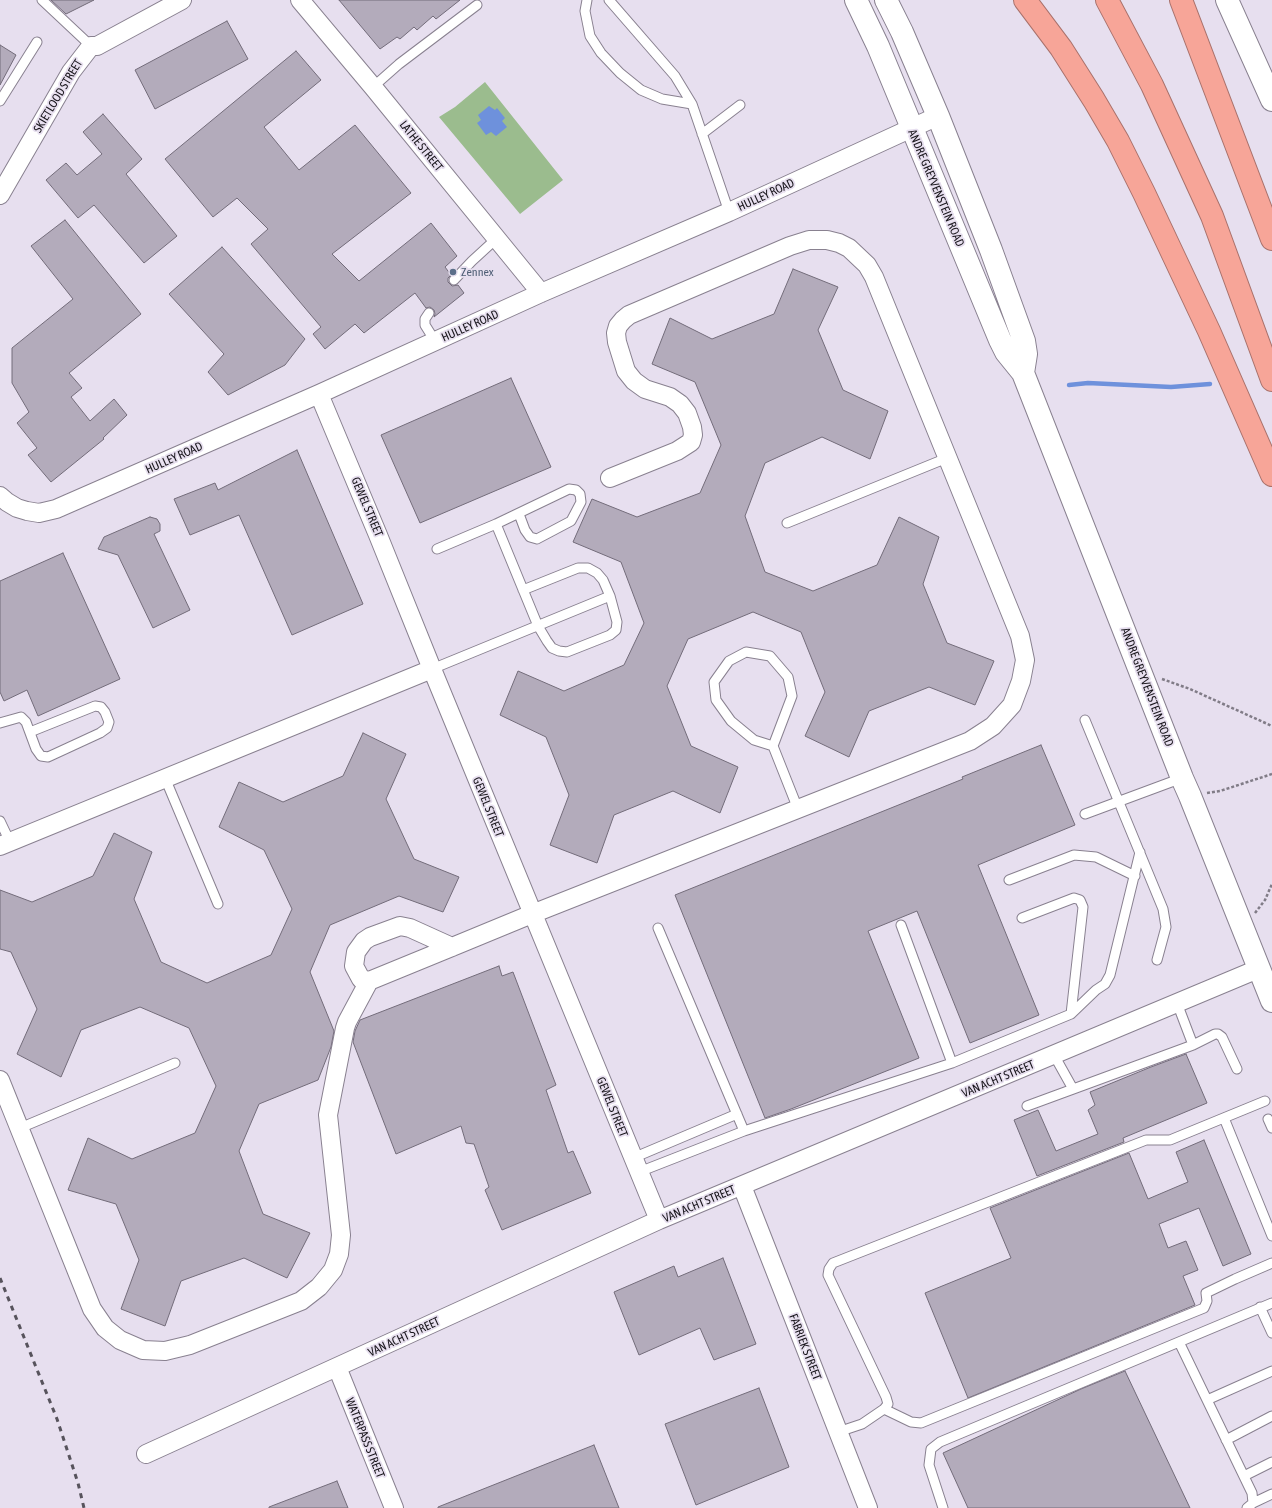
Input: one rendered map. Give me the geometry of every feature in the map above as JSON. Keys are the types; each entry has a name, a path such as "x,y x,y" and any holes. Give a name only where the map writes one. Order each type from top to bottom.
{"highway":[{"path":"1025,0 1061,48 1118,141 1209,331 1272,475"},
{"path":"1107,0 1152,85 1212,216 1272,380"},
{"path":"1165,0 1216,92"},
{"path":"1181,0 1192,25 1272,239"}],"main road":[{"name":"ANDRE GREYVENSTEIN ROAD","path":"856,0 878,46 1000,340 1006,352 1023,372 1186,787 1244,930 1258,969 1272,1001"},
{"name":"ANDRE GREYVENSTEIN ROAD","path":"886,0 902,32 938,116 991,250 1018,325 1026,354 1023,372"},
{"path":"1227,0 1272,100"}],"street":[{"name":"SKIETLOOD STREET","path":"0,195 71,72 90,46 97,46 182,0"},
{"name":"LATHE STREET","path":"300,0 541,293"},
{"name":"HULLEY ROAD","path":"0,496 17,508 27,512 39,513 56,509 319,394 541,293 729,212 938,116"},
{"path":"452,947 404,926 395,927 364,941 356,952 354,962 361,979 369,981 452,947 532,914 970,741 993,726 1012,705 1021,681 1025,660 1020,636 946,458 874,278 868,265 849,248 833,241 817,239 790,246 637,312 623,320 618,326 616,333 617,342 626,371 634,381 645,389 670,397 680,404 687,413 693,435 691,442 677,451 610,478"},
{"name":"GEWEL STREET","path":"319,394 659,1220"},
{"path":"5,844 432,669"},
{"name":"VAN ACHT STREET","path":"146,1454 659,1220 1258,969"},
{"path":"0,1080 92,1309 104,1328 120,1340 143,1350 165,1351 190,1345 301,1301 319,1287 333,1270 339,1254 341,1235 328,1115 345,1028 369,981"},
{"name":"FABRIEK STREET","path":"742,1186 868,1508"},
{"name":"WATERPASS STREET","path":"337,1367 394,1508"}],"lane":[{"path":"42,0 90,46"},
{"path":"587,0 585,11 590,36 601,53 620,73 641,90 662,99 692,104"},
{"path":"609,0 675,76 692,104 729,212"},
{"path":"373,87 399,64 477,5"},
{"path":"0,101 37,42"},
{"path":"702,134 740,105"},
{"path":"454,280 496,239"},
{"path":"429,313 425,319 425,325 436,341"},
{"path":"787,524 946,458"},
{"path":"437,549 519,514 569,489 576,490 580,494 581,502 571,521 537,539 530,537 525,530 519,514"},
{"path":"496,524 523,590 538,626 549,644 559,651 567,652 610,635 616,630 617,622 610,596 603,580 597,573 588,568 578,568 523,590"},
{"path":"432,669 610,596"},
{"path":"773,746 754,740 731,722 716,700 714,682 729,661 746,652 770,656 788,677 792,696 773,746 798,809"},
{"path":"0,723 21,717 26,722 36,749 41,756 48,757 100,733 107,728 109,722 101,707 95,706 30,732"},
{"path":"1084,720 1163,909 1166,919 1166,927 1157,960"},
{"path":"165,778 218,904"},
{"path":"1085,814 1119,802 1186,787"},
{"path":"0,821 5,844"},
{"path":"636,1165 952,1063 1071,1014 1096,990 1105,984 1110,975 1140,852"},
{"path":"1009,880 1074,855 1096,857 1135,876"},
{"path":"1022,918 1074,898 1080,900 1083,907 1071,1014"},
{"path":"901,925 952,1063"},
{"path":"658,928 744,1131"},
{"path":"1177,1004 1193,1045"},
{"path":"1027,1106 1193,1045 1215,1034 1218,1034 1222,1038 1237,1069"},
{"path":"1054,1055 1073,1090"},
{"path":"20,1128 175,1063"},
{"path":"838,1432 862,1424 884,1409 888,1404 828,1275 828,1269 833,1263 1146,1140 1170,1140 1265,1101"},
{"path":"636,1165 737,1114"},
{"path":"1224,1118 1272,1236"},
{"path":"1268,1119 1272,1128"},
{"path":"884,1409 911,1422 921,1423 1204,1308 1208,1301 1206,1293 1272,1263"},
{"path":"943,1508 929,1465 931,1449 940,1442 1272,1302"},
{"path":"1260,1307 1272,1333"},
{"path":"1178,1342 1252,1493 1250,1505"},
{"path":"1207,1400 1272,1371"},
{"path":"1226,1440 1272,1416"},
{"path":"1244,1476 1272,1462"},
{"path":"1250,1505 1272,1494"}],"path":[{"path":"1141,671 1190,689 1272,726"},
{"path":"1186,787 1220,791 1272,774"},
{"path":"1244,930 1265,900 1272,884"}],"green space":[{"path":"485,82 563,180 520,214 439,117 455,107"}],"water":[{"path":"489,106 495,110 497,108 505,118 502,121 507,127 496,136 491,132 486,135 477,123 481,120 478,115"}],"building":[{"path":"51,0 94,0 66,14"},
{"path":"339,0 460,0 436,19 433,16 417,30 414,27 400,39 397,37 380,49"},
{"path":"227,21 248,59 155,109 135,70"},
{"path":"0,45 16,55 0,85"},
{"path":"296,51 321,80 264,127 299,170 355,125 411,193 332,254 359,281 431,223 457,256 445,267 451,275 448,278 448,282 452,286 458,285 464,293 434,317 434,310 430,307 426,308 415,293 364,333 355,324 325,349 313,334 321,327 251,244 268,229 237,198 213,217 165,159"},
{"path":"103,114 142,159 126,174 177,236 144,263 94,205 78,218 46,180 66,163 77,175 102,154 83,132"},
{"path":"65,220 141,314 69,373 82,388 71,397 90,421 114,399 127,415 103,438 104,439 51,482 28,455 37,448 17,423 29,412 12,383 12,348 73,299 31,246"},
{"path":"222,247 305,339 285,365 228,395 208,372 224,354 169,294"},
{"path":"793,269 838,287 818,330 843,390 888,411 870,459 822,437 765,463 745,516 765,572 813,591 877,565 899,517 939,537 923,584 947,643 994,661 975,705 929,687 869,711 849,757 805,736 825,692 801,632 753,612 688,639 667,686 691,746 738,767 720,813 673,791 614,815 597,863 550,845 569,795 546,737 500,715 518,671 564,691 624,665 644,623 621,562 573,542 592,499 637,517 700,493 721,445 695,382 652,364 670,318 712,339 774,314"},
{"path":"511,378 551,467 420,523 381,435"},
{"path":"297,450 363,604 292,635 239,515 190,535 174,499 215,483 218,490"},
{"path":"150,517 157,519 160,524 160,531 154,534 190,610 153,628 118,555 98,549 104,537"},
{"path":"63,553 120,679 38,716 27,690 4,701 0,692 0,581"},
{"path":"363,733 406,754 386,799 414,859 459,877 443,912 399,896 330,925 310,972 334,1031 331,1047 318,1080 259,1104 239,1151 263,1214 310,1233 287,1278 244,1258 181,1281 165,1326 121,1309 139,1260 116,1204 68,1190 88,1138 132,1159 195,1133 216,1086 189,1028 140,1007 81,1030 61,1077 17,1054 37,1009 11,952 0,949 0,890 32,902 93,876 114,833 152,852 134,899 161,962 207,983 271,955 292,909 264,850 219,827 239,782 283,802 343,776"},
{"path":"1041,745 1075,825 978,865 1039,1015 970,1043 917,911 868,931 919,1058 765,1118 675,895 963,779 962,777"},
{"path":"499,966 502,976 513,972 556,1085 546,1090 568,1153 573,1151 591,1193 502,1230 485,1190 489,1187 474,1144 466,1143 461,1126 396,1154 353,1042 355,1031 360,1020"},
{"path":"1186,1054 1207,1103 1123,1138 1124,1142 1037,1176 1014,1120 1038,1110 1056,1151 1098,1134 1088,1110 1095,1105 1090,1092"},
{"path":"1204,1140 1251,1254 1223,1266 1199,1208 1159,1224 1168,1248 1186,1241 1198,1270 1183,1276 1195,1305 968,1398 925,1293 1011,1258 990,1208 1129,1153 1148,1199 1188,1182 1176,1152"},
{"path":"723,1258 756,1344 714,1360 700,1328 639,1355 614,1292 674,1266 678,1277"},
{"path":"1125,1371 1190,1508 968,1508 943,1453 1081,1389"},
{"path":"759,1388 789,1467 696,1505 665,1424"},
{"path":"594,1445 619,1508 438,1508 438,1507"},
{"path":"337,1481 348,1508 269,1508 269,1507"}],"waterway":[{"path":"1069,385 1088,383 1171,387 1210,384"}],"railway":[{"path":"0,1278 57,1419 78,1483 84,1508"}],"place":[{"name":"Zennex","path":"453,272"}]}
